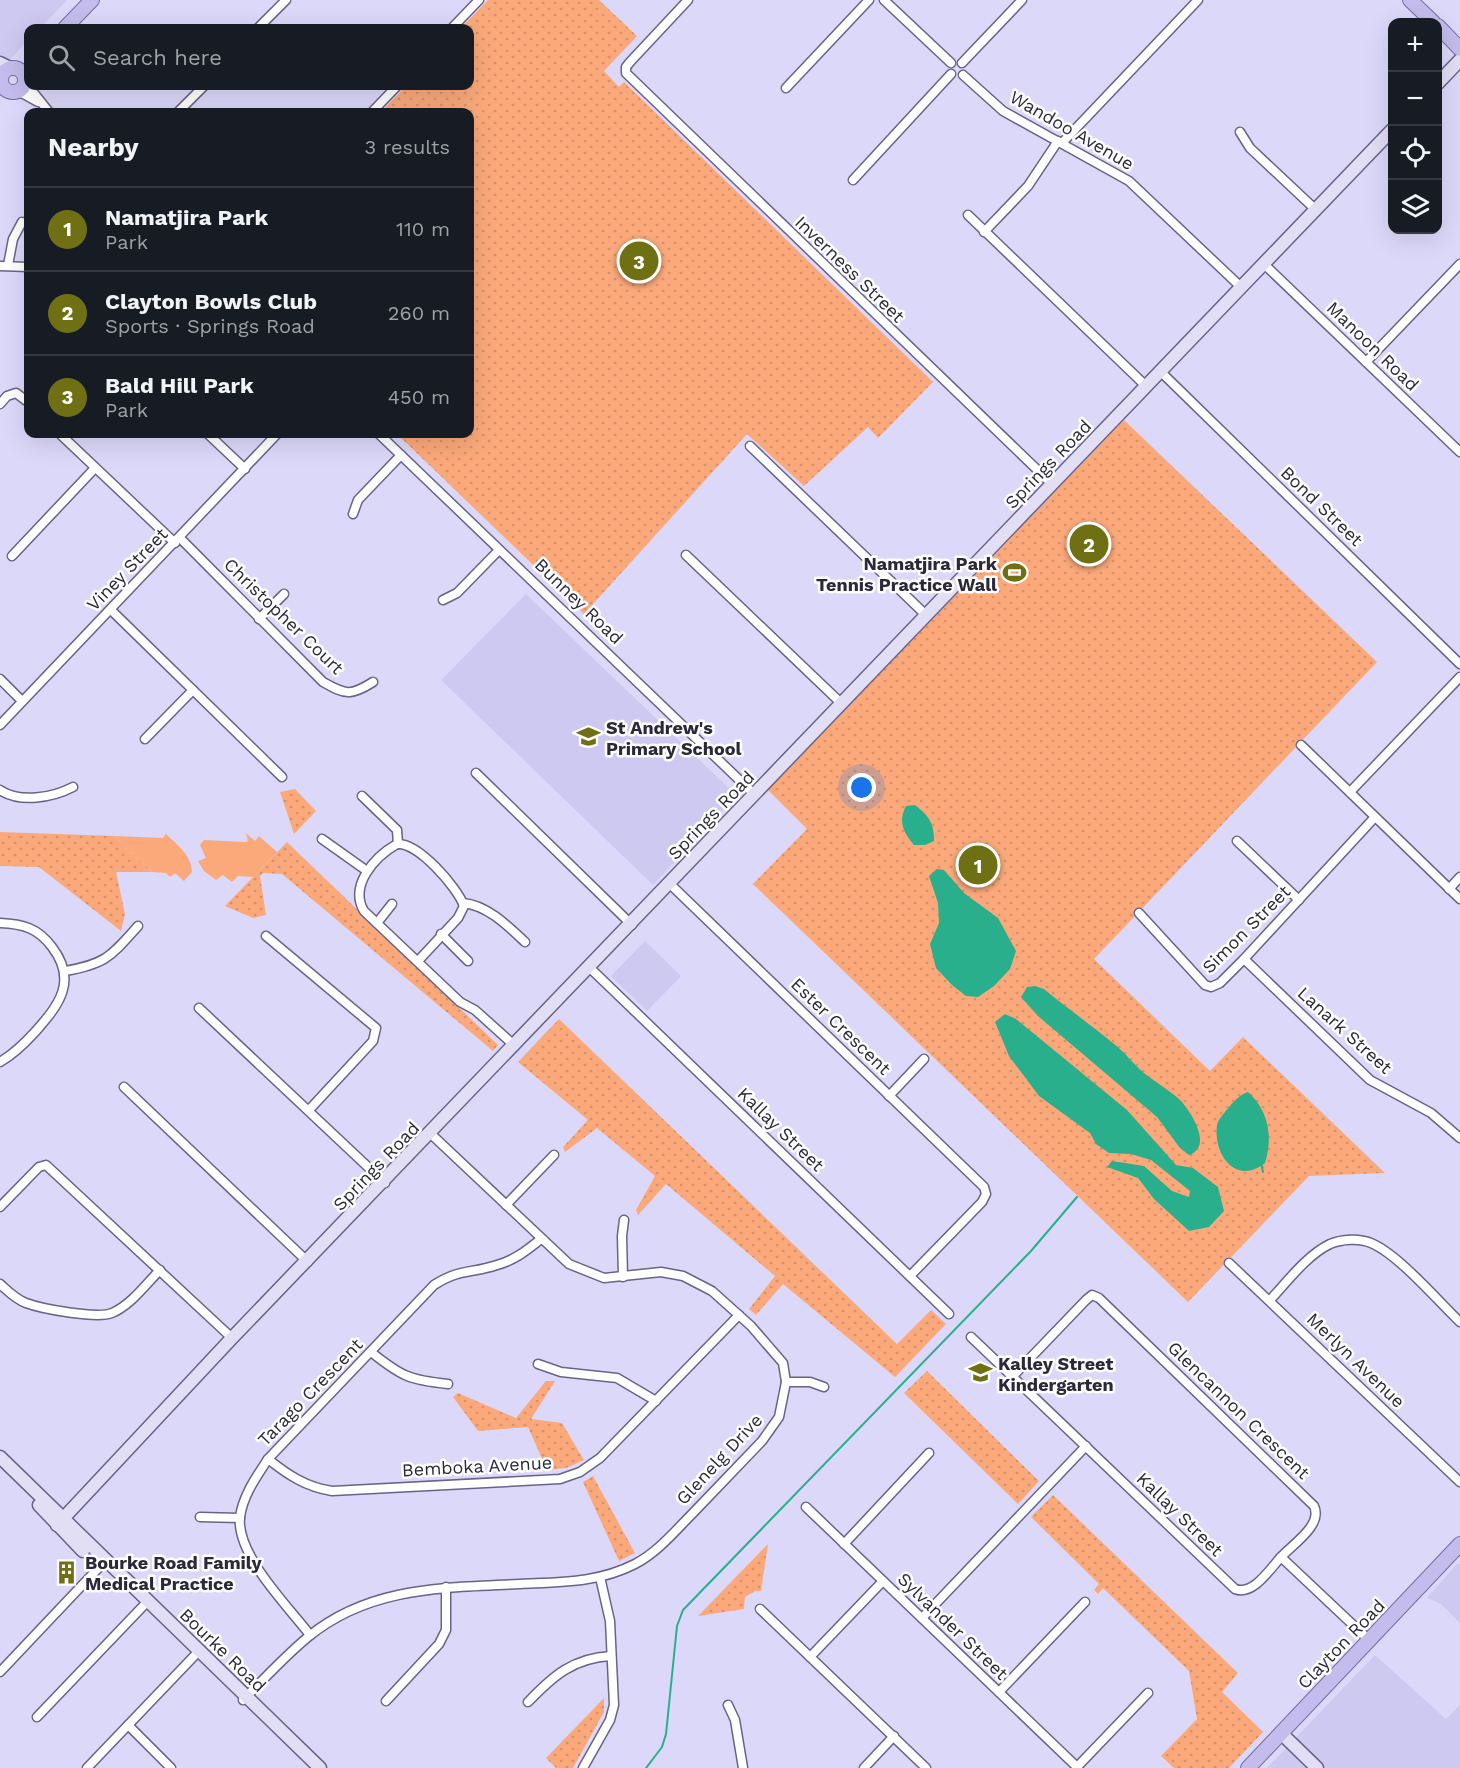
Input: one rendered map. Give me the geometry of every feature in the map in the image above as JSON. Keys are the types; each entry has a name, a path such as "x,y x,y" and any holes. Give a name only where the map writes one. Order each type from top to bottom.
{"main road":[{"path":"69,24 92,0"},
{"path":"1410,0 1429,18"},
{"path":"1442,31 1460,49"},
{"path":"1442,78 1460,60"},
{"path":"8,67 21,71 11,85 3,72 8,67 24,61"},
{"name":"Springs Road","path":"60,1521 232,1338 385,1183 1388,134"},
{"name":"Bourke Road","path":"0,1457 103,1564 313,1768"},
{"name":"Bourke Road","path":"0,1467 60,1521"},
{"name":"Clayton Road","path":"1248,1768 1459,1546"},
{"name":"Bourke Road","path":"244,1699 320,1768"},
{"path":"1281,1733 1317,1768"}],"street":[{"path":"262,24 286,0"},
{"path":"456,24 479,0"},
{"name":"Inverness Street","path":"688,0 630,62 626,73 1053,485"},
{"path":"786,88 869,0"},
{"path":"884,0 951,63 962,63 1022,0"},
{"path":"984,232 1028,186 1060,142 1198,0"},
{"path":"853,180 951,74 951,63"},
{"path":"951,74 963,75 962,63"},
{"name":"Wandoo Avenue","path":"963,75 1002,111 1129,181 1242,288"},
{"path":"11,85 46,108"},
{"path":"182,108 200,90"},
{"path":"376,108 393,90"},
{"path":"1240,132 1250,148 1316,210"},
{"path":"969,215 1146,387"},
{"path":"22,222 13,239 4,266 24,267"},
{"name":"Manoon Road","path":"1264,264 1460,452"},
{"path":"1366,362 1460,264"},
{"name":"Bond Street","path":"1161,372 1460,664"},
{"path":"0,404 7,396 16,393 24,399"},
{"name":"Christopher Court","path":"64,438 177,540 323,682 342,693 356,692 373,682"},
{"path":"212,438 245,469"},
{"name":"Viney Street","path":"0,725 273,438"},
{"name":"Bunney Road","path":"383,438 755,795"},
{"path":"750,446 927,616"},
{"path":"352,514 358,500 401,455"},
{"path":"12,556 95,468"},
{"path":"443,600 457,593 499,550"},
{"path":"686,555 842,704"},
{"path":"259,619 284,594"},
{"path":"111,610 282,777"},
{"path":"1350,792 1460,677"},
{"path":"0,679 22,701"},
{"path":"145,739 193,690"},
{"path":"1301,745 1460,899"},
{"path":"476,773 632,925"},
{"path":"0,790 18,798 61,793 73,787"},
{"path":"362,796 398,832 398,844"},
{"name":"Simon Street","path":"1139,913 1205,986 1211,987 1220,983 1244,959 1375,817"},
{"path":"322,839 335,851 343,852 367,871"},
{"path":"1237,842 1299,900"},
{"path":"464,903 456,889 417,851 409,845 398,844 367,871 358,901 377,923 460,1002 475,1010 515,1046"},
{"path":"1449,889 1460,877"},
{"name":"Ester Crescent","path":"670,884 990,1193 910,1276"},
{"path":"418,961 458,918 464,903"},
{"path":"464,903 478,905 507,925 525,942"},
{"path":"377,923 392,904"},
{"path":"0,923 22,924 42,933 57,952 65,970 65,987 56,1009 15,1054 0,1062"},
{"path":"65,970 92,966 106,959 138,926"},
{"path":"441,934 468,961"},
{"path":"266,936 376,1028 373,1041 309,1110"},
{"name":"Lanark Street","path":"1244,959 1370,1080 1431,1113 1460,1138"},
{"name":"Kallay Street","path":"590,968 949,1314"},
{"path":"199,1008 385,1183"},
{"path":"889,1096 924,1059"},
{"path":"124,1087 308,1262"},
{"name":"Glenelg Drive","path":"244,1699 309,1635 340,1615 374,1601 407,1591 446,1587 572,1582 600,1577 636,1564 653,1552 762,1441 779,1417 786,1382 783,1363 767,1341 712,1292 683,1276 661,1272 604,1278 584,1272 569,1264 431,1134"},
{"path":"506,1204 554,1155"},
{"path":"0,1207 39,1167 46,1165 232,1338"},
{"path":"623,1277 624,1220"},
{"name":"Tarago Crescent","path":"240,1518 247,1495 268,1459 434,1285 450,1275 495,1266 521,1255 541,1239"},
{"path":"1270,1300 1313,1255 1330,1244 1348,1240 1370,1243 1391,1256 1460,1322"},
{"name":"Merlyn Avenue","path":"1229,1263 1460,1482"},
{"path":"0,1284 15,1298 28,1304 96,1315 110,1314 121,1308 160,1270"},
{"name":"Glencannon Crescent","path":"1013,1376 1093,1291 1314,1506 1316,1512 1314,1522 1281,1557"},
{"name":"Bemboka Avenue","path":"268,1459 286,1474 302,1483 316,1489 332,1491 560,1479 580,1472 600,1458 739,1315"},
{"name":"Kallay Street","path":"971,1336 1235,1589 1242,1591 1251,1588 1281,1557"},
{"path":"371,1352 398,1374 419,1381 448,1384"},
{"path":"538,1364 561,1372 617,1378 656,1401"},
{"path":"786,1382 810,1382 824,1387"},
{"path":"922,1618 1086,1446"},
{"path":"844,1544 929,1454"},
{"name":"Sylvander Street","path":"806,1507 1077,1767"},
{"path":"200,1517 240,1518 245,1545 255,1564 309,1635"},
{"path":"1281,1557 1369,1640"},
{"path":"0,1672 103,1564"},
{"path":"583,1768 613,1710 609,1612 600,1577"},
{"path":"810,1657 883,1581"},
{"path":"386,1701 439,1644 446,1630 446,1587"},
{"path":"999,1692 1085,1602"},
{"path":"37,1717 145,1604"},
{"path":"760,1609 926,1768"},
{"path":"87,1768 197,1653"},
{"path":"528,1702 554,1675 569,1665 591,1658 611,1656"},
{"path":"1077,1767 1148,1693"},
{"path":"728,1705 735,1720 743,1768"},
{"path":"128,1725 171,1768"},
{"path":"864,1768 894,1737"}],"shaded area":[{"path":"0,0 67,0 44,24 24,24 24,44 0,70"},
{"path":"488,0 599,0 637,36 604,71 619,87 624,82 933,382 878,438 868,427 804,486 747,434 584,614 401,438 474,438 474,108 385,108 402,90 474,90 474,24 465,24"},
{"path":"1124,420 1377,662 1094,959 1210,1071 1243,1037 1385,1173 1309,1176 1188,1302 753,884 807,829 768,790"},
{"name":"St Andrew's Primary School","path":"526,594 736,795 653,885 441,680"},
{"path":"295,789 316,811 294,834 280,792"},
{"path":"915,805 927,816 933,829 934,841 925,845 914,845 907,836 902,822 906,806"},
{"path":"0,832 114,836 152,872 116,872 125,914 121,931 39,867 0,866"},
{"path":"246,833 255,841 259,836 277,852 253,877 238,876 232,882 223,875 216,880 204,871 198,861 206,858 200,845 204,840 245,842 248,841"},
{"path":"166,834 189,860 192,872 184,881 175,873 170,877 166,873 152,872 114,836 163,838"},
{"path":"287,842 498,1045 493,1051 282,874 263,873 260,876 266,915 253,918 225,906"},
{"path":"937,869 944,870 964,893 998,918 1016,951 1010,969 994,986 978,997 966,996 936,968 930,944 939,923 938,903 929,876"},
{"path":"645,941 681,976 647,1011 611,976"},
{"path":"1035,986 1044,989 1097,1030 1144,1073 1181,1101 1195,1121 1198,1130 1200,1138 1196,1151 1189,1155 1180,1148 1157,1117 1038,1016 1021,997 1027,987"},
{"path":"1005,1014 1016,1019 1127,1110 1176,1165 1193,1168 1218,1187 1224,1211 1209,1227 1189,1231 1154,1199 1138,1178 1107,1167 1112,1161 1144,1166 1172,1191 1189,1197 1190,1191 1151,1160 1131,1154 1109,1153 1096,1144 1090,1133 1039,1096 1009,1056 995,1022"},
{"path":"559,1019 897,1344 931,1310 946,1324 895,1377 783,1284 756,1315 749,1309 775,1276 666,1184 638,1215 636,1210 655,1176 597,1128 565,1152 563,1147 588,1120 518,1062"},
{"path":"1248,1092 1261,1107 1265,1116 1269,1144 1265,1163 1245,1171 1236,1169 1223,1156 1219,1147 1217,1125 1234,1102"},
{"path":"927,1371 1039,1481 1018,1504 904,1393"},
{"path":"546,1381 555,1381 531,1419 562,1423 584,1460 566,1468 547,1470 528,1427 478,1431 453,1397 458,1393 516,1418"},
{"path":"593,1476 635,1553 619,1561 583,1482"},
{"path":"1053,1495 1238,1673 1222,1692 1263,1732 1229,1768 1174,1768 1161,1756 1197,1719 1189,1671 1103,1588 1098,1594 1094,1590 1099,1584 1031,1517"},
{"path":"768,1544 761,1591 755,1591 745,1597 744,1609 698,1616"},
{"path":"1457,1564 1460,1564 1460,1623 1441,1604 1427,1598"},
{"path":"1375,1655 1446,1719 1460,1705 1460,1768 1267,1768"},
{"path":"604,1698 604,1712 573,1768 556,1768 546,1758"}],"waterway":[{"path":"1261,1163 1263,1172"},
{"path":"646,1768 662,1747 666,1734 677,1626 683,1610 1031,1251 1077,1197"}],"place":[{"name":"Bald Hill Park","path":"639,261"},
{"name":"Clayton Bowls Club","path":"1089,544"},
{"name":"Namatjira Park Tennis Practice Wall","path":"1015,573"},
{"name":"St Andrew's Primary School","path":"588,737"},
{"name":"Namatjira Park","path":"978,865"},
{"name":"Kalley Street Kindergarten","path":"980,1373"},
{"name":"Bourke Road Family Medical Practice","path":"67,1572"}]}
